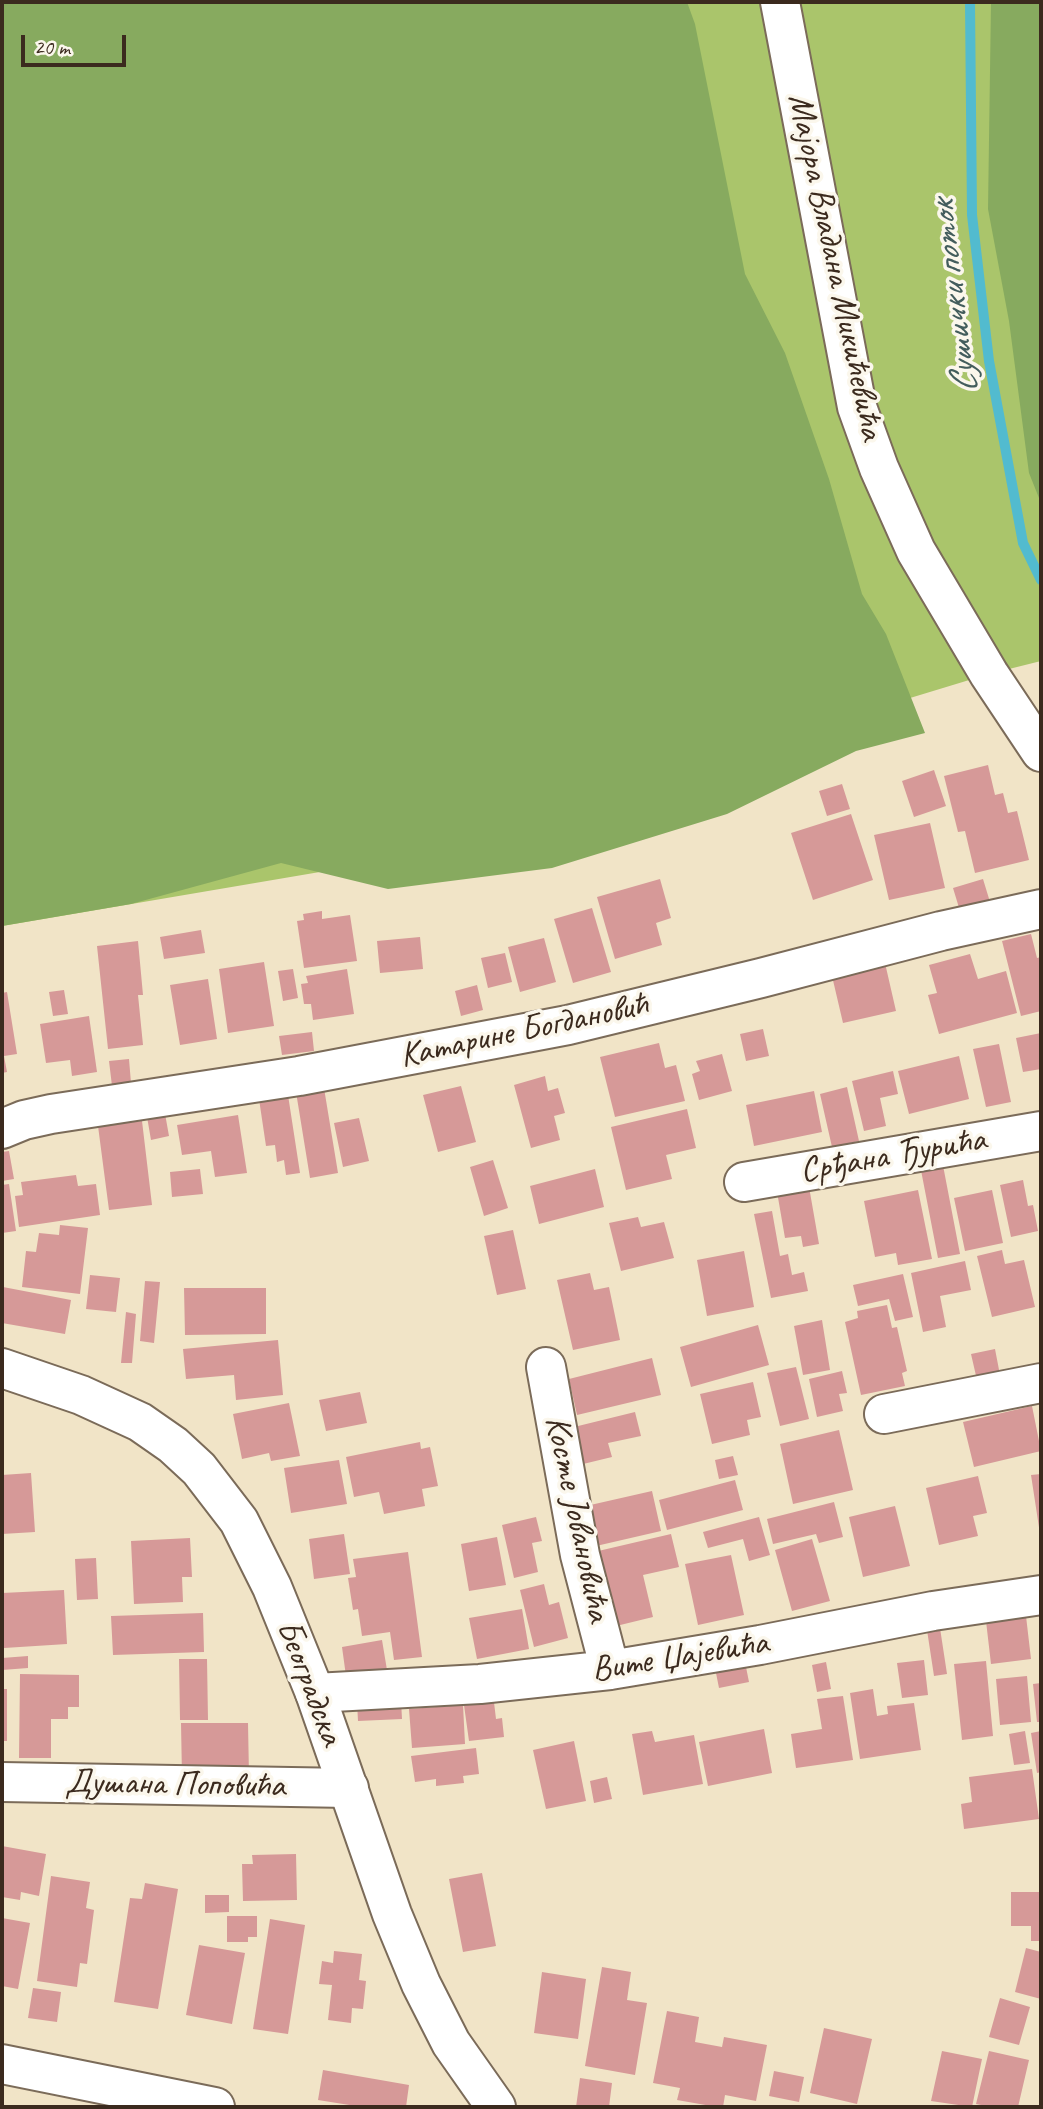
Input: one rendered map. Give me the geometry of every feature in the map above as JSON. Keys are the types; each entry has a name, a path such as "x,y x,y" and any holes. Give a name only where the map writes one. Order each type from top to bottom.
{"street":[{"name":"Мајора Владана Микићевића","path":"780,2 857,407 879,468 916,551 989,674 1041,752"},
{"name":"Катарине Богдановић","path":"2,1129 23,1120 51,1114 299,1076 568,1024 761,978 941,930 1041,909"},
{"name":"Срђана Ђурића","path":"744,1182 1041,1131"},
{"name":"Косте Јовановића","path":"546,1367 580,1555 610,1670"},
{"name":"Београдска","path":"2,1368 81,1395 140,1422 173,1445 199,1469 239,1521 272,1587 315,1693 392,1914 434,2013 451,2043 496,2107"},
{"path":"884,1414 1041,1383"},
{"name":"Вите Џајевића","path":"315,1693 480,1684 610,1670 760,1645 933,1611 1041,1595"},
{"name":"Душана Поповића","path":"2,1782 349,1788"},
{"path":"2,2064 215,2107"}],"green space":[{"path":"2,2 1041,2 1041,661 989,674 361,865 2,926"},
{"path":"2,2 687,2 695,24 745,274 785,353 829,479 862,594 886,634 925,733 856,751 727,814 552,868 388,889 281,863 131,904 2,926"},
{"path":"991,2 1041,2 1041,503 1029,473 1009,321 988,209"}],"building":[{"path":"988,765 995,795 1003,793 1008,813 1017,811 1029,860 975,873 965,831 958,832 944,776"},
{"path":"934,770 946,806 914,817 902,781"},
{"path":"842,784 850,809 827,816 819,791"},
{"path":"851,814 873,880 813,900 791,833"},
{"path":"930,823 945,888 889,900 874,835"},
{"path":"660,879 671,918 656,923 662,945 615,959 597,897"},
{"path":"983,879 990,902 960,911 953,888"},
{"path":"592,908 611,972 573,983 554,919"},
{"path":"322,911 322,919 350,915 357,961 304,968 297,921 304,920 303,914"},
{"path":"201,930 205,953 164,959 160,937"},
{"path":"1031,934 1037,958 1041,957 1041,1011 1021,1016 1002,941"},
{"path":"420,937 423,969 380,973 377,941"},
{"path":"544,938 556,982 520,992 508,947"},
{"path":"138,941 143,995 138,995 143,1045 108,1049 97,946"},
{"path":"505,953 512,982 488,988 481,958"},
{"path":"970,954 978,979 1006,971 1017,1013 939,1034 928,995 937,993 929,965"},
{"path":"264,962 274,1026 228,1033 219,969"},
{"path":"885,963 896,1011 843,1023 832,976"},
{"path":"293,969 298,998 283,1001 278,971"},
{"path":"347,969 354,1014 313,1020 311,1004 304,1004 301,984 308,983 306,976"},
{"path":"208,979 217,1039 180,1045 170,985"},
{"path":"477,985 483,1010 461,1016 455,991"},
{"path":"64,990 68,1014 53,1016 49,992"},
{"path":"7,992 17,1054 4,1056 7,1072 2,1073 2,993"},
{"path":"89,1016 97,1072 72,1076 70,1060 46,1063 40,1024"},
{"path":"763,1029 769,1056 746,1061 740,1034"},
{"path":"312,1032 314,1051 282,1055 279,1036"},
{"path":"1041,1033 1041,1069 1023,1072 1016,1038"},
{"path":"659,1043 665,1068 676,1065 685,1101 615,1117 600,1057"},
{"path":"999,1044 1011,1102 986,1107 973,1049"},
{"path":"722,1054 732,1091 699,1100 692,1074 700,1071 696,1061"},
{"path":"959,1056 969,1099 909,1114 898,1071"},
{"path":"129,1059 131,1083 112,1086 109,1061"},
{"path":"893,1071 898,1094 880,1098 886,1126 864,1131 852,1081"},
{"path":"545,1076 548,1091 558,1088 565,1113 554,1116 560,1140 531,1148 514,1085"},
{"path":"461,1086 476,1142 438,1152 423,1095"},
{"path":"847,1087 859,1141 832,1147 820,1094"},
{"path":"324,1088 338,1173 310,1178 296,1092"},
{"path":"814,1091 822,1132 754,1146 746,1105"},
{"path":"288,1095 300,1173 286,1175 284,1160 277,1162 275,1145 266,1146 259,1099"},
{"path":"164,1108 169,1136 151,1140 146,1111"},
{"path":"687,1109 696,1148 666,1155 672,1179 626,1190 611,1127"},
{"path":"238,1115 247,1173 215,1177 211,1151 182,1155 177,1125"},
{"path":"359,1118 369,1161 343,1167 334,1123"},
{"path":"142,1121 152,1205 109,1210 98,1126"},
{"path":"9,1151 14,1179 2,1181 2,1152"},
{"path":"941,1155 960,1254 938,1258 919,1160"},
{"path":"493,1160 508,1208 484,1216 470,1167"},
{"path":"200,1169 203,1194 172,1197 170,1172"},
{"path":"595,1169 604,1207 539,1224 530,1186"},
{"path":"76,1175 78,1186 96,1184 100,1215 19,1227 15,1196 23,1195 21,1182"},
{"path":"1023,1180 1028,1206 1033,1205 1038,1231 1011,1237 1000,1185"},
{"path":"808,1181 819,1244 803,1247 801,1236 785,1238 776,1186"},
{"path":"9,1184 16,1231 2,1233 2,1185"},
{"path":"918,1190 932,1259 898,1265 896,1253 875,1257 864,1201"},
{"path":"992,1190 1003,1243 965,1251 954,1198"},
{"path":"772,1211 780,1256 788,1254 792,1275 804,1272 808,1291 771,1298 754,1214"},
{"path":"638,1217 641,1227 664,1222 674,1258 621,1271 609,1223"},
{"path":"60,1225 88,1228 80,1294 22,1287 26,1251 36,1252 39,1233 59,1235"},
{"path":"513,1230 526,1289 497,1295 484,1236"},
{"path":"1002,1250 1005,1264 1024,1260 1035,1307 992,1317 977,1256"},
{"path":"744,1251 754,1307 707,1316 697,1260"},
{"path":"965,1261 971,1290 940,1296 946,1327 923,1332 911,1273"},
{"path":"590,1273 594,1290 609,1287 620,1340 573,1350 557,1280"},
{"path":"903,1274 913,1317 895,1321 889,1299 858,1306 853,1285"},
{"path":"90,1275 120,1278 116,1312 86,1309"},
{"path":"145,1281 160,1282 154,1343 140,1341"},
{"path":"3,1287 71,1300 65,1334 2,1323"},
{"path":"184,1288 266,1288 266,1334 185,1335"},
{"path":"887,1305 892,1328 897,1327 907,1371 902,1373 905,1386 861,1395 845,1322 858,1318 857,1311"},
{"path":"126,1312 136,1314 132,1363 121,1363"},
{"path":"822,1320 830,1370 803,1375 794,1326"},
{"path":"758,1325 769,1365 691,1387 680,1347"},
{"path":"278,1340 283,1395 236,1400 234,1375 186,1379 183,1349"},
{"path":"995,1349 1000,1375 977,1380 971,1354"},
{"path":"652,1358 661,1395 577,1415 569,1379"},
{"path":"796,1367 809,1419 780,1426 767,1373"},
{"path":"842,1371 847,1393 839,1394 843,1411 817,1417 809,1379"},
{"path":"753,1382 761,1417 747,1420 750,1435 712,1444 700,1394"},
{"path":"360,1392 367,1423 326,1431 319,1400"},
{"path":"289,1403 300,1456 271,1461 269,1453 242,1459 233,1414"},
{"path":"1032,1406 1041,1451 974,1467 963,1422"},
{"path":"635,1412 641,1436 608,1443 612,1457 579,1465 570,1428"},
{"path":"839,1430 853,1490 793,1504 780,1444"},
{"path":"420,1442 421,1449 430,1447 438,1486 422,1489 425,1506 384,1514 379,1492 354,1497 346,1457"},
{"path":"733,1456 738,1475 719,1479 715,1460"},
{"path":"339,1460 347,1504 291,1513 284,1468"},
{"path":"31,1473 35,1532 2,1534 2,1475"},
{"path":"1041,1474 1041,1533 1040,1534 1031,1475"},
{"path":"978,1476 987,1513 973,1516 978,1536 939,1545 926,1488"},
{"path":"735,1480 743,1510 667,1530 659,1500"},
{"path":"652,1491 661,1531 596,1546 586,1506"},
{"path":"834,1502 843,1537 819,1543 816,1534 773,1544 767,1519"},
{"path":"895,1506 910,1566 863,1577 849,1517"},
{"path":"536,1517 542,1541 532,1543 538,1572 514,1578 502,1525"},
{"path":"759,1517 770,1555 749,1561 743,1539 708,1548 703,1532"},
{"path":"344,1534 350,1574 314,1579 309,1539"},
{"path":"671,1534 679,1567 643,1575 653,1617 612,1627 594,1552"},
{"path":"497,1537 506,1585 469,1591 461,1544"},
{"path":"190,1538 192,1577 182,1577 183,1602 134,1604 131,1541"},
{"path":"812,1539 830,1601 792,1611 775,1550"},
{"path":"408,1552 422,1657 394,1660 390,1632 362,1636 358,1609 353,1610 348,1578 356,1577 353,1559"},
{"path":"731,1555 744,1615 698,1625 685,1564"},
{"path":"96,1558 98,1599 77,1600 75,1559"},
{"path":"544,1584 549,1605 559,1602 568,1638 534,1647 520,1590"},
{"path":"64,1590 67,1644 4,1648 2,1593"},
{"path":"522,1609 529,1649 477,1659 469,1618"},
{"path":"203,1613 204,1652 113,1655 111,1616"},
{"path":"1026,1616 1031,1659 991,1664 986,1621"},
{"path":"940,1628 947,1674 934,1676 927,1630"},
{"path":"382,1640 387,1670 346,1676 342,1647"},
{"path":"28,1656 28,1668 2,1670 2,1658"},
{"path":"179,1659 207,1659 208,1720 180,1720"},
{"path":"924,1660 928,1695 902,1698 897,1663"},
{"path":"986,1661 993,1736 962,1740 954,1664"},
{"path":"745,1662 749,1682 719,1688 715,1668"},
{"path":"826,1662 831,1689 817,1692 812,1665"},
{"path":"20,1674 79,1675 79,1707 68,1707 68,1719 51,1719 51,1758 19,1758"},
{"path":"1027,1676 1031,1722 1000,1725 996,1679"},
{"path":"1041,1683 1041,1722 1037,1722 1033,1684"},
{"path":"2,1689 7,1689 7,1741 2,1741"},
{"path":"873,1689 877,1716 888,1714 887,1706 914,1703 921,1750 860,1759 850,1693"},
{"path":"493,1694 496,1719 502,1718 504,1737 469,1741 463,1698"},
{"path":"843,1696 853,1760 796,1768 791,1734 822,1729 817,1699"},
{"path":"401,1700 402,1719 358,1721 357,1702"},
{"path":"463,1705 465,1744 412,1748 409,1709"},
{"path":"181,1723 248,1723 249,1776 182,1777"},
{"path":"764,1729 772,1773 708,1786 699,1742"},
{"path":"652,1731 655,1742 694,1735 703,1784 643,1795 632,1734"},
{"path":"1025,1731 1030,1763 1014,1765 1009,1734"},
{"path":"1041,1731 1041,1772 1037,1773 1031,1733"},
{"path":"574,1741 586,1801 546,1809 533,1750"},
{"path":"476,1748 479,1774 463,1776 464,1783 436,1786 436,1779 415,1782 411,1756"},
{"path":"1032,1769 1039,1819 964,1829 961,1804 972,1802 969,1777"},
{"path":"607,1777 612,1799 594,1803 590,1781"},
{"path":"2,1846 46,1854 39,1896 21,1892 20,1900 2,1897"},
{"path":"296,1854 297,1900 243,1901 242,1864 253,1864 252,1855"},
{"path":"482,1873 496,1946 463,1952 449,1879"},
{"path":"51,1876 90,1882 86,1908 94,1910 87,1964 80,1963 77,1987 37,1981"},
{"path":"145,1883 178,1889 158,2009 114,2002 130,1898 142,1899"},
{"path":"1011,1892 1041,1892 1041,1941 1031,1941 1031,1926 1011,1926"},
{"path":"205,1895 229,1895 229,1912 205,1913"},
{"path":"227,1916 257,1916 257,1937 248,1937 248,1942 227,1942"},
{"path":"2,1918 30,1923 18,1989 2,1986"},
{"path":"270,1919 305,1925 288,2034 253,2029"},
{"path":"199,1945 245,1953 232,2024 186,2015"},
{"path":"1026,1948 1041,1952 1041,1999 1015,1992"},
{"path":"334,1951 362,1954 359,1980 366,1981 363,2009 352,2008 351,2023 328,2020 332,1985 319,1984 322,1961 333,1963"},
{"path":"602,1967 631,1972 627,2000 647,2003 635,2075 585,2066"},
{"path":"542,1972 586,1979 578,2039 534,2033"},
{"path":"33,1988 61,1992 57,2022 28,2018"},
{"path":"1000,1998 1030,2007 1019,2045 989,2037"},
{"path":"667,2011 699,2017 695,2042 722,2047 724,2037 767,2045 756,2101 725,2095 723,2107 717,2107 677,2100 680,2088 653,2083"},
{"path":"824,2028 872,2039 857,2104 810,2093"},
{"path":"942,2051 982,2059 972,2107 931,2101"},
{"path":"989,2051 1029,2060 1018,2107 976,2104"},
{"path":"323,2070 409,2085 406,2107 362,2107 318,2100"},
{"path":"774,2071 804,2077 799,2102 769,2096"},
{"path":"580,2078 612,2083 609,2107 576,2107"}],"waterway":[{"name":"Сушички поток","path":"970,2 972,215 989,361 1023,543 1041,580"}]}
